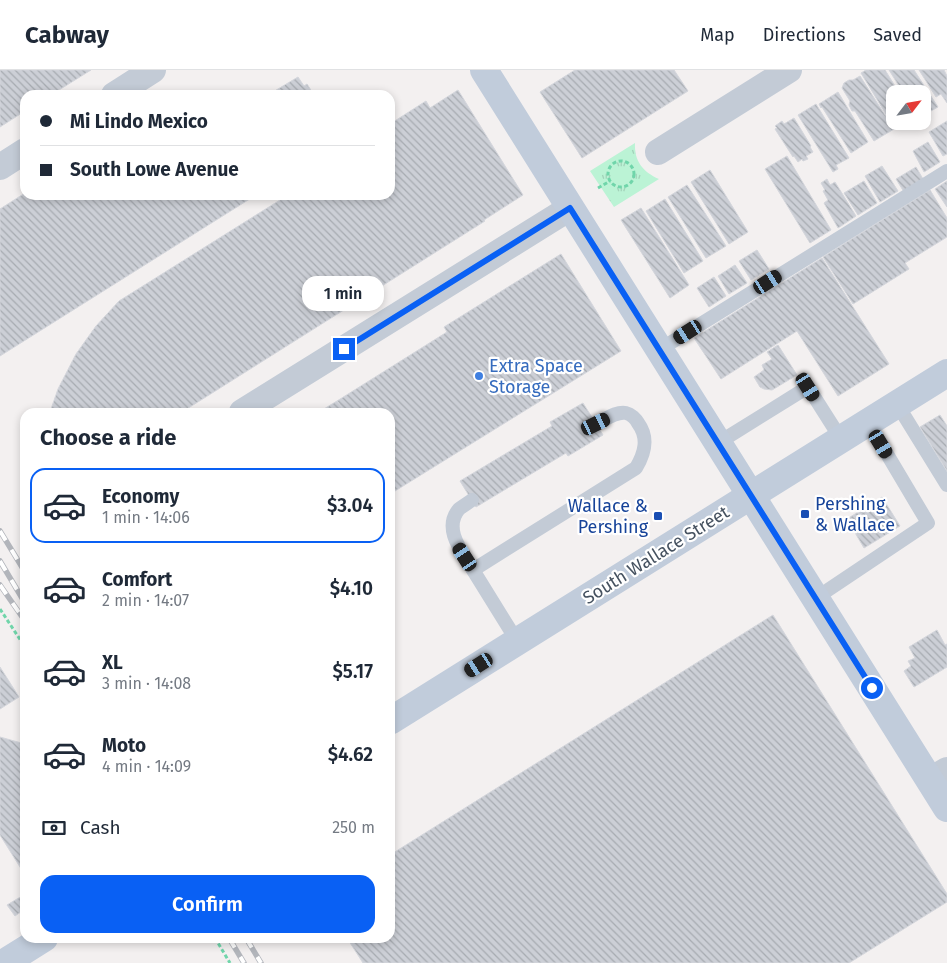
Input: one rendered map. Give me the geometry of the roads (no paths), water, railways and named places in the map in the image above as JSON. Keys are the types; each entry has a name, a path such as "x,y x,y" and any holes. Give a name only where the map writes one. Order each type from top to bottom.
{"main road":[{"path":"484,70 816,598 938,775 947,808"},
{"name":"South Wallace Street","path":"395,718 947,373"},
{"path":"4,963 36,943"}],"street":[{"path":"122,90 153,70"},
{"path":"658,152 789,70"},
{"path":"0,167 20,154"},
{"path":"248,408 570,208"}],"lane":[{"path":"659,350 947,171"},
{"path":"718,442 808,387 841,439"},
{"path":"897,404 947,485"},
{"path":"473,570 636,468 645,449 645,436 636,419 628,413 617,414 596,424"},
{"path":"816,598 928,523 868,422"},
{"path":"472,500 459,510 453,519 452,530 457,545 517,641"}],"railway":[{"path":"0,531 20,564"},
{"path":"0,561 20,595"},
{"path":"0,585 20,614"},
{"path":"232,943 244,963"},
{"path":"249,943 261,963"}],"place":[{"name":"Extra Space Storage","path":"479,376"},
{"name":"Pershing & Wallace","path":"805,514"},
{"name":"Wallace & Pershing","path":"658,516"}]}
